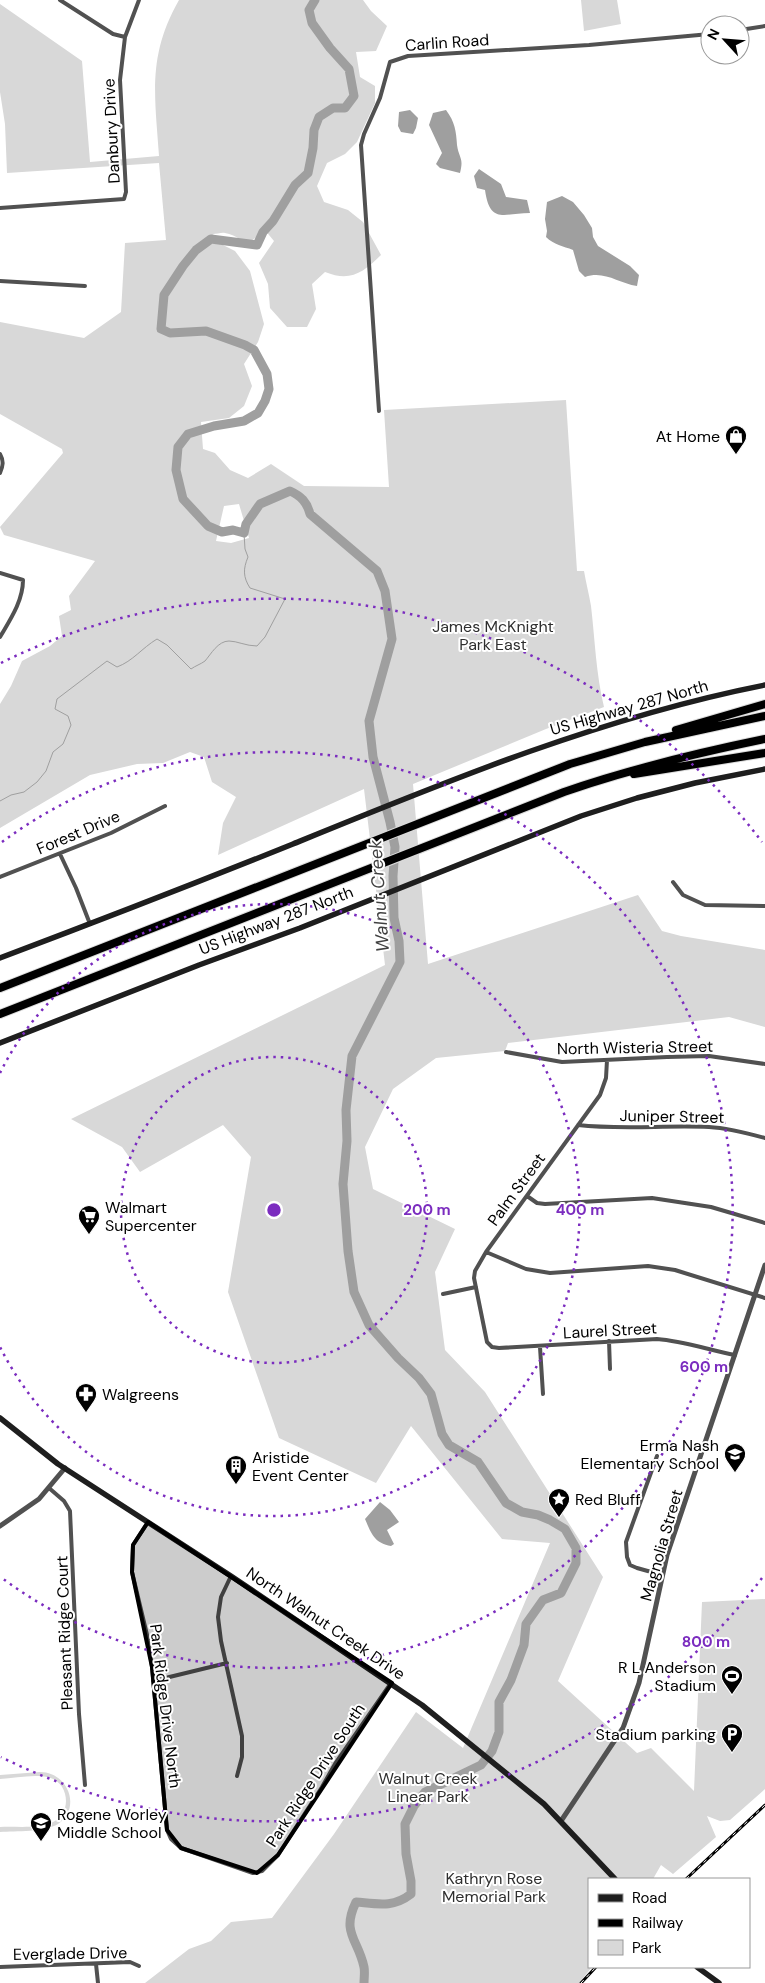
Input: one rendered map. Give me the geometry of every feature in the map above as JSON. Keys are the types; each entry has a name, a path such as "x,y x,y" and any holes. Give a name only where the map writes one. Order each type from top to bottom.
{"highway":[{"path":"650,740 667,732 765,704"},
{"path":"0,988 570,764 650,740 765,716"},
{"path":"1,1014 538,801 619,774 678,758 765,739"},
{"path":"619,774 631,775 765,753"}],"main road":[{"name":"US Highway 287 North","path":"0,958 414,795 574,736 664,709 765,685"},
{"name":"US Highway 287 North","path":"0,1043 199,965 300,928 572,820 637,798 765,769"},
{"name":"North Walnut Creek Drive","path":"0,1418 65,1468 392,1683 469,1742 544,1804 562,1820 614,1878"},
{"path":"697,1968 719,1983"}],"street":[{"path":"60,0 113,34 125,37"},
{"name":"Danbury Drive","path":"0,208 124,199 126,192 120,80 125,37 139,0"},
{"path":"750,28 765,26"},
{"name":"Carlin Road","path":"379,411 361,145 380,98 390,62 408,56 582,45 700,35"},
{"path":"0,282 85,286"},
{"path":"0,454 3,459 3,467 0,473"},
{"path":"0,573 24,580 23,591 0,637"},
{"name":"Forest Drive","path":"0,877 111,833 165,806"},
{"path":"60,854 90,924"},
{"path":"673,882 683,895 705,905 765,906"},
{"name":"North Wisteria Street","path":"506,1052 562,1062 710,1056 765,1064"},
{"name":"Palm Street","path":"487,1342 474,1278 475,1271 486,1252 603,1089 607,1071 607,1060"},
{"name":"Juniper Street","path":"578,1125 602,1128 710,1127 742,1131 765,1138"},
{"path":"527,1196 537,1203 545,1204 630,1198 661,1199 711,1207 765,1223"},
{"path":"486,1252 526,1269 550,1273 648,1266 675,1270 765,1298"},
{"name":"Magnolia Street","path":"562,1820 614,1742 628,1716 640,1683 667,1555 765,1265"},
{"path":"443,1294 476,1287"},
{"path":"608,1340 610,1369"},
{"name":"Laurel Street","path":"487,1342 492,1347 499,1348 540,1347 608,1340 673,1340 702,1349 734,1355"},
{"path":"540,1347 543,1394"},
{"path":"656,1456 626,1542 626,1550 630,1565 662,1575"},
{"path":"0,1526 26,1510 50,1488 65,1468"},
{"name":"Pleasant Ridge Court","path":"50,1488 64,1501 70,1512 79,1714 85,1786"},
{"name":"Park Ridge Drive North","path":"148,1522 133,1544 132,1572 148,1639 167,1830 171,1839 181,1848 253,1873"},
{"path":"231,1576 221,1597 218,1617 221,1640 242,1736 242,1757 237,1776"},
{"path":"153,1681 227,1664"},
{"name":"Park Ridge Drive South","path":"253,1873 262,1871 278,1855 335,1764 392,1683"},
{"name":"Everglade Drive","path":"0,1967 130,1962 140,1966"},
{"path":"96,1964 98,1983"}],"highlighted area":[{"path":"148,1522 392,1683 278,1855 257,1873 181,1848 167,1830 152,1667 132,1572 133,1545"}],"green space":[{"path":"179,0 363,0 371,11 387,26 376,51 356,52 360,77 375,86 375,103 357,142 345,154 327,163 317,186 324,202 348,210 363,222 381,255 368,267 356,274 342,276 325,272 312,284 316,309 307,327 287,327 270,308 268,284 259,263 274,241 264,229 253,240 249,241 225,233 213,234 217,242 235,251 250,271 264,324 258,342 244,364 252,386 244,406 229,418 201,422 203,449 215,453 230,470 248,478 271,464 304,486 389,487 384,410 566,400 577,571 584,571 591,606 597,670 604,707 413,784 428,964 638,895 662,931 765,950 765,1027 729,1017 508,1043 505,1051 436,1058 393,1089 365,1147 373,1189 455,1229 435,1272 445,1350 485,1392 603,1577 558,1681 637,1753 651,1748 694,1791 702,1602 765,1599 765,1789 730,1820 720,1821 707,1816 716,1837 673,1874 661,1865 654,1878 588,1878 588,1968 591,1968 579,1983 145,1983 189,1949 211,1941 231,1922 272,1918 334,1834 416,1712 463,1748 550,1543 502,1539 411,1426 376,1483 279,1438 228,1292 251,1157 223,1125 140,1172 122,1147 71,1119 385,965 364,789 218,855 223,823 236,797 212,782 204,757 190,752 163,763 137,764 90,775 0,828 0,704 11,686 22,661 50,646 62,636 59,616 71,610 69,596 95,561 4,535 0,527 63,453 62,449 0,414 0,322 84,338 121,312 125,243 166,240 159,163 7,173 5,124 0,92 0,4 82,61 90,162 159,156 155,95 158,58 162,40","holes":["239,504 249,538 231,543 216,541 224,506"]},
{"path":"581,0 617,0 621,24 584,31"},
{"path":"40,1772 58,1778 64,1784 70,1801 65,1817 52,1827 30,1831 0,1832 0,1827 45,1825 58,1819 63,1813 66,1798 64,1791 55,1780 36,1776 0,1779 0,1775"}],"shaded area":[{"path":"410,110 418,118 413,134 401,132 398,126 399,112"},
{"path":"446,110 455,131 461,161 460,173 440,168 436,164 442,153 429,125 433,113"},
{"path":"479,169 501,184 506,197 527,200 530,213 500,215 495,213 490,208 485,190 477,188 474,176"},
{"path":"562,196 573,202 584,215 592,228 593,237 598,246 630,266 639,275 637,286 605,276 592,275 585,277 579,271 573,250 555,244 546,237 545,219 547,202"},
{"path":"380,1502 390,1510 399,1522 387,1530 394,1544 391,1546 377,1540 371,1533 365,1519"}],"waterway":[{"name":"Walnut Creek","path":"315,0 309,10 312,23 330,48 349,69 354,96 345,108 333,108 319,117 314,130 308,173 295,185 273,221 263,232 257,245 211,239 196,250 164,295 161,329 170,333 206,331 245,345 254,350 267,374 269,389 258,413 244,421 214,426 188,434 178,447 176,470 183,499 208,526 222,532 233,530 244,533 246,524 260,504 290,491 294,493 305,503 310,514 377,571 385,591 392,639 369,721 373,757 395,847 393,876 394,918 399,941 400,962 352,1056 346,1110 347,1141 343,1184 348,1251 354,1292 369,1325 398,1358 419,1378 431,1394 442,1434 449,1445 478,1462 506,1503 522,1512 538,1515 550,1520 565,1529 576,1548 576,1563 561,1593 543,1600 526,1624 524,1645 511,1680 499,1702 499,1732 492,1751 481,1765 425,1792 414,1806 405,1824 406,1854 411,1881 411,1894 398,1901 385,1904 356,1902 350,1921 350,1929 364,1967 364,1983"},
{"path":"0,801 11,795 24,792 37,782 46,771 53,752 63,744 71,725 68,716 55,709 57,699 107,661 117,667 157,639 167,645 191,669 205,661 221,643 232,641 257,646 265,637 285,599 250,588 245,573 248,557 245,549 244,533"}],"railway":[{"path":"687,1878 765,1805"},
{"path":"581,1983 595,1968"}],"place":[{"name":"At Home","path":"736,455"},
{"name":"Walmart Supercenter","path":"89,1235"},
{"name":"Walgreens","path":"86,1413"},
{"name":"Erma Nash Elementary School","path":"735,1473"},
{"name":"Aristide Event Center","path":"236,1485"},
{"name":"Red Bluff","path":"559,1518"},
{"name":"R L Anderson Stadium","path":"732,1695"},
{"name":"Stadium parking","path":"732,1753"},
{"name":"Rogene Worley Middle School","path":"41,1842"}],"park label":[{"name":"James McKnight Park East","path":"493,635"},
{"name":"Walnut Creek Linear Park","path":"428,1787"},
{"name":"Kathryn Rose Memorial Park","path":"494,1887"}]}
